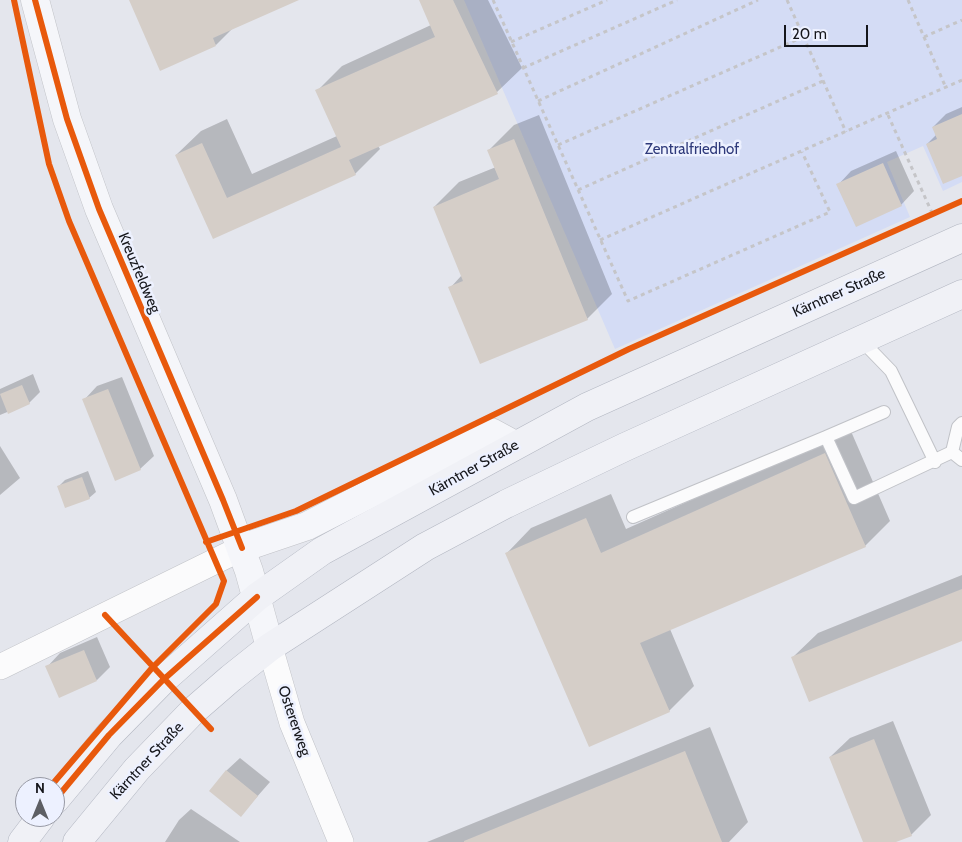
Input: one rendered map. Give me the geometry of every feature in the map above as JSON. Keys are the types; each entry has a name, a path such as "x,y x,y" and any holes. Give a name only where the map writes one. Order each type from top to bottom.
{"main road":[{"name":"Kreuzfeldweg","path":"35,0 66,119 99,209 223,500 242,548 257,597"},
{"name":"Kärntner Straße","path":"65,788 109,736 156,673 322,551 515,445 604,399 962,238"},
{"name":"Kärntner Straße","path":"77,842 137,769 193,711 270,647 425,547 498,508 625,447 962,294"},
{"path":"242,548 307,526 491,432 515,445"},
{"name":"Ostererweg","path":"257,597 270,647"},
{"path":"22,842 33,827"}],"street":[{"path":"0,667 242,548"},
{"name":"Ostererweg","path":"270,647 292,724 341,842"}],"lane":[{"path":"861,340 891,371 935,462"},
{"path":"633,517 826,438 884,412"},
{"path":"826,438 854,498 935,462 957,456 958,427 962,423"}],"path":[{"path":"493,0 628,301 830,212 802,152"},
{"path":"511,42 608,0"},
{"path":"523,68 678,0"},
{"path":"538,101 758,0"},
{"path":"787,0 846,132"},
{"path":"908,0 946,88"},
{"path":"924,37 962,20"},
{"path":"558,146 803,37"},
{"path":"600,240 962,80"},
{"path":"578,190 823,82"},
{"path":"888,114 933,214"},
{"path":"924,218 940,211"},
{"path":"105,616 156,673"}],"green space":[{"name":"Zentralfriedhof","path":"464,0 962,0 962,182 943,191 923,146 887,162 910,217 615,349"}],"building":[{"path":"129,0 299,0 213,38 216,46 160,71"},
{"path":"419,0 453,0 498,94 349,160 356,175 213,239 175,155 202,143 227,198 341,147 315,90 435,37"},
{"path":"962,114 962,176 943,184 926,144 937,139 932,127"},
{"path":"514,139 588,320 480,364 448,287 463,281 433,207 499,179 487,150"},
{"path":"883,163 902,206 856,227 836,184"},
{"path":"22,385 30,404 8,414 0,394"},
{"path":"108,389 141,470 115,481 82,399"},
{"path":"825,453 866,547 640,643 670,712 589,747 505,553 586,518 601,553"},
{"path":"82,477 90,499 65,508 57,486"},
{"path":"962,589 962,641 809,702 791,657"},
{"path":"84,650 97,681 59,698 45,666"},
{"path":"874,739 912,836 896,842 863,842 829,757"},
{"path":"685,751 722,842 464,842 464,841"},
{"path":"226,770 258,796 241,817 209,791"}],"cycle path":[{"path":"14,0 49,164 69,221 224,581 216,604 152,668 59,777"},
{"path":"35,0 67,119 99,209 242,548"},
{"path":"206,542 296,511 629,349 962,201"},
{"path":"65,788 109,735 163,680 257,597"},
{"path":"105,615 211,729"}]}
